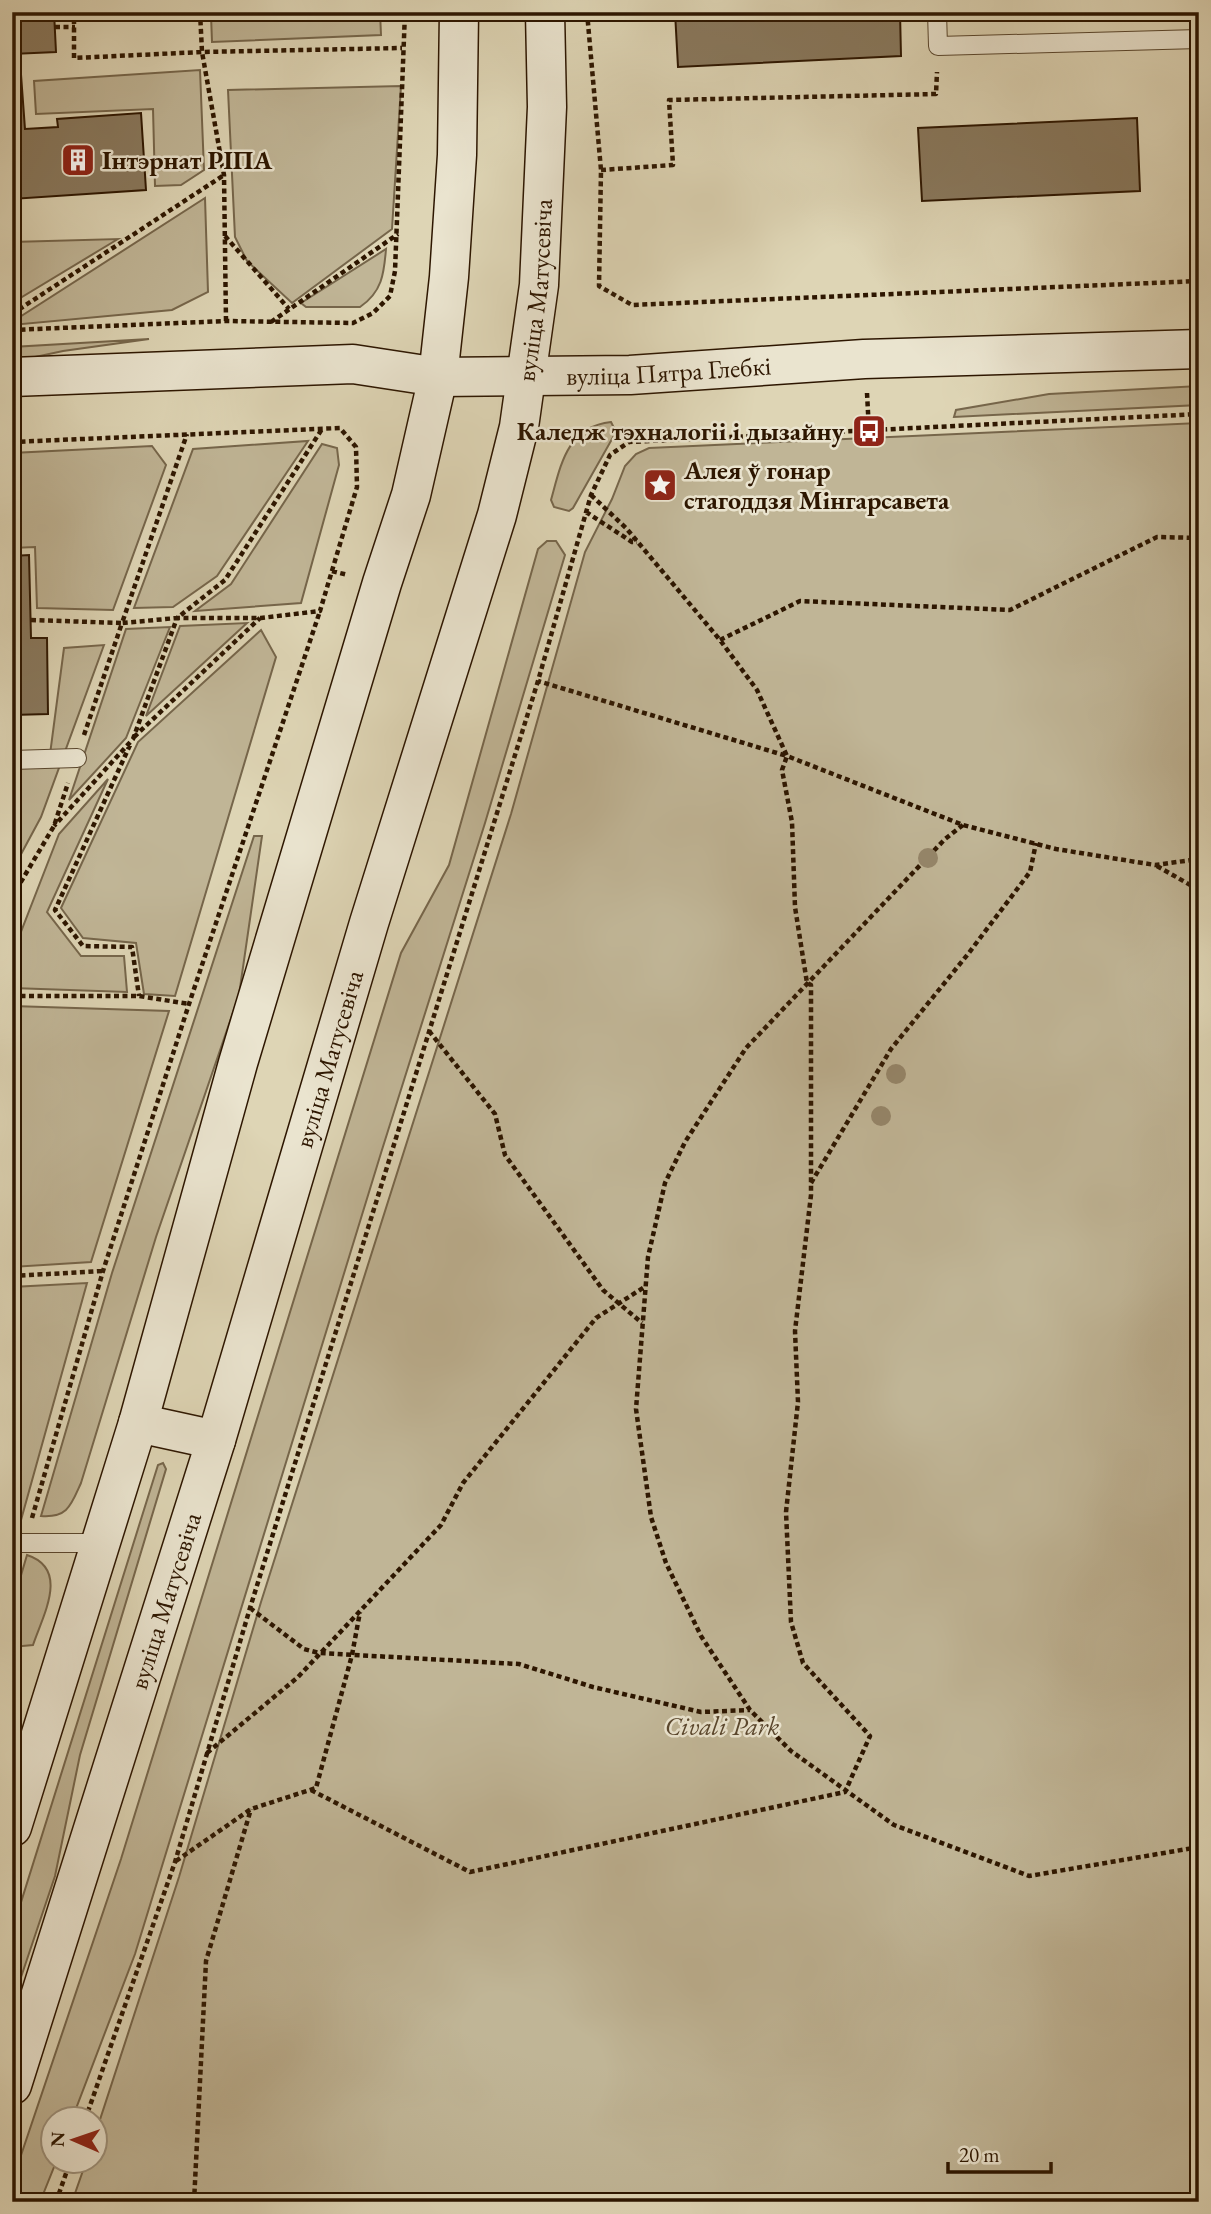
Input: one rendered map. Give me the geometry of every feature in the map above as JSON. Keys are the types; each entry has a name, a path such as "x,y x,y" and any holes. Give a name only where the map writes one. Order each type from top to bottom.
{"main road":[{"path":"12,1827 138,1423 238,1063 382,583 411,495 438,377 449,277 457,155 459,12"},
{"name":"вуліца Матусевіча","path":"12,2085 216,1440 369,923 496,515 519,427 528,377 540,271 547,107 545,12"},
{"name":"вуліца Пятра Глебкі","path":"12,377 353,364 438,377 631,375 864,359 1199,349"},
{"path":"138,1423 216,1440"}],"lane":[{"path":"937,12 938,46 1199,39"},
{"path":"12,760 77,758"},
{"path":"18,1544 102,1543"}],"path":[{"path":"103,12 74,14 74,58 402,48"},
{"path":"200,12 202,52 225,175 226,321"},
{"path":"12,330 226,321 353,323 373,313 390,296 396,271 405,12"},
{"path":"587,12 601,170 599,286 632,305 1199,281"},
{"path":"55,27 75,27"},
{"path":"601,170 673,165 669,100 936,93 938,46"},
{"path":"12,314 225,175"},
{"path":"270,323 398,234"},
{"path":"225,236 289,309"},
{"path":"90,2106 175,1862 250,1608 538,681 591,495 610,455 629,442 1199,414"},
{"path":"139,996 132,947 83,946 55,910 133,739 177,618 225,580 323,428"},
{"path":"12,442 340,428 355,447 357,487 320,611 103,1271 18,1544 12,1582"},
{"path":"54,826 187,434"},
{"path":"591,495 626,528 720,640 757,690 787,756 782,770 792,822 795,907 807,983 811,985 810,1184 795,1331 798,1402 786,1511 791,1622 803,1663 870,1735 845,1792"},
{"path":"586,512 632,542 637,542"},
{"path":"720,640 800,601 1010,610 1157,537 1199,538"},
{"path":"31,620 122,623 177,618 261,618 320,611"},
{"path":"12,897 54,826 133,739 261,618"},
{"path":"538,681 787,756 963,825 1056,849 1155,865 1199,859"},
{"path":"963,825 945,839 746,1048 685,1142 665,1183 648,1257 636,1409 651,1517 666,1563 701,1636 750,1710 791,1751 894,1825 1029,1876 1199,1847"},
{"path":"810,1184 891,1049 1030,872 1036,843"},
{"path":"1155,865 1199,890"},
{"path":"12,996 139,996 189,1004"},
{"path":"429,1031 495,1114 505,1155 603,1290 643,1323"},
{"path":"12,1276 103,1271"},
{"path":"207,1753 298,1677 441,1525 463,1483 596,1318 646,1285"},
{"path":"250,1608 304,1649 318,1653 520,1664 593,1687 701,1712 750,1710"},
{"path":"175,1862 251,1810 316,1788 352,1656 361,1610"},
{"path":"311,1790 470,1872 845,1792"},
{"path":"194,2202 206,1961 251,1810"},
{"path":"56,2202 65,2176"}],"green space":[{"path":"380,12 381,35 212,42 211,15"},
{"path":"200,70 204,170 181,185 155,186 153,109 36,114 34,81"},
{"path":"401,86 392,229 292,303 247,261 235,237 228,90"},
{"path":"205,198 208,292 172,310 12,325 12,322"},
{"path":"118,239 12,303 12,242"},
{"path":"386,249 377,289 360,307 306,307 301,303"},
{"path":"149,339 63,351 12,362 12,347"},
{"path":"1199,386 1199,405 954,417 956,410 1049,394"},
{"path":"611,422 616,432 573,508 569,511 554,507 551,500 568,449 584,431"},
{"name":"Civali Park","path":"1199,423 1199,2202 72,2202 81,2176 108,2176 108,2106 104,2106 179,1877 261,1602 511,814 585,552 612,499 625,466 636,454 649,448"},
{"path":"308,441 217,576 173,607 134,608 193,449"},
{"path":"322,444 337,448 339,465 301,603 195,611 231,584"},
{"path":"152,446 166,465 113,610 37,608 35,547 12,548 12,453"},
{"path":"547,541 556,541 565,555 485,823 135,1954 77,2106 38,2106 38,2176 50,2176 40,2202 12,2202 12,2182 121,1859 401,953 449,865 538,549"},
{"path":"247,623 146,716 180,626"},
{"path":"170,627 126,738 69,800 126,629"},
{"path":"261,630 276,657 175,996 144,994 136,943 83,938 61,908 138,742"},
{"path":"104,645 41,817 12,871 12,762 49,762 64,648"},
{"path":"108,779 47,912 81,956 124,956 127,992 12,988 12,955 59,834"},
{"path":"254,836 262,836 239,995 156,1237 81,1483 67,1509 57,1515 41,1516 112,1273"},
{"path":"12,1006 169,1011 91,1262 12,1267"},
{"path":"87,1283 21,1520 12,1520 12,1287"},
{"path":"163,1463 166,1469 80,1755 55,1876 12,2004 12,1931 158,1465"},
{"path":"27,1555 40,1562 47,1571 50,1594 33,1645 12,1647 12,1606"}],"building":[{"path":"12,12 54,12 56,52 12,54"},
{"path":"675,12 900,12 901,56 678,67"},
{"name":"Інтэрнат РІПА","path":"12,61 20,61 25,129 58,127 57,119 141,113 146,190 12,199"},
{"path":"1137,118 1140,191 922,201 918,128"},
{"path":"29,555 31,638 47,638 48,714 12,715 12,556"}],"place":[{"name":"Інтэрнат РІПА","path":"78,160"},
{"name":"Каледж тэхналогіі і дызайну","path":"869,431"},
{"name":"Алея ў гонар стагоддзя Мінгарсавета","path":"660,485"}]}
